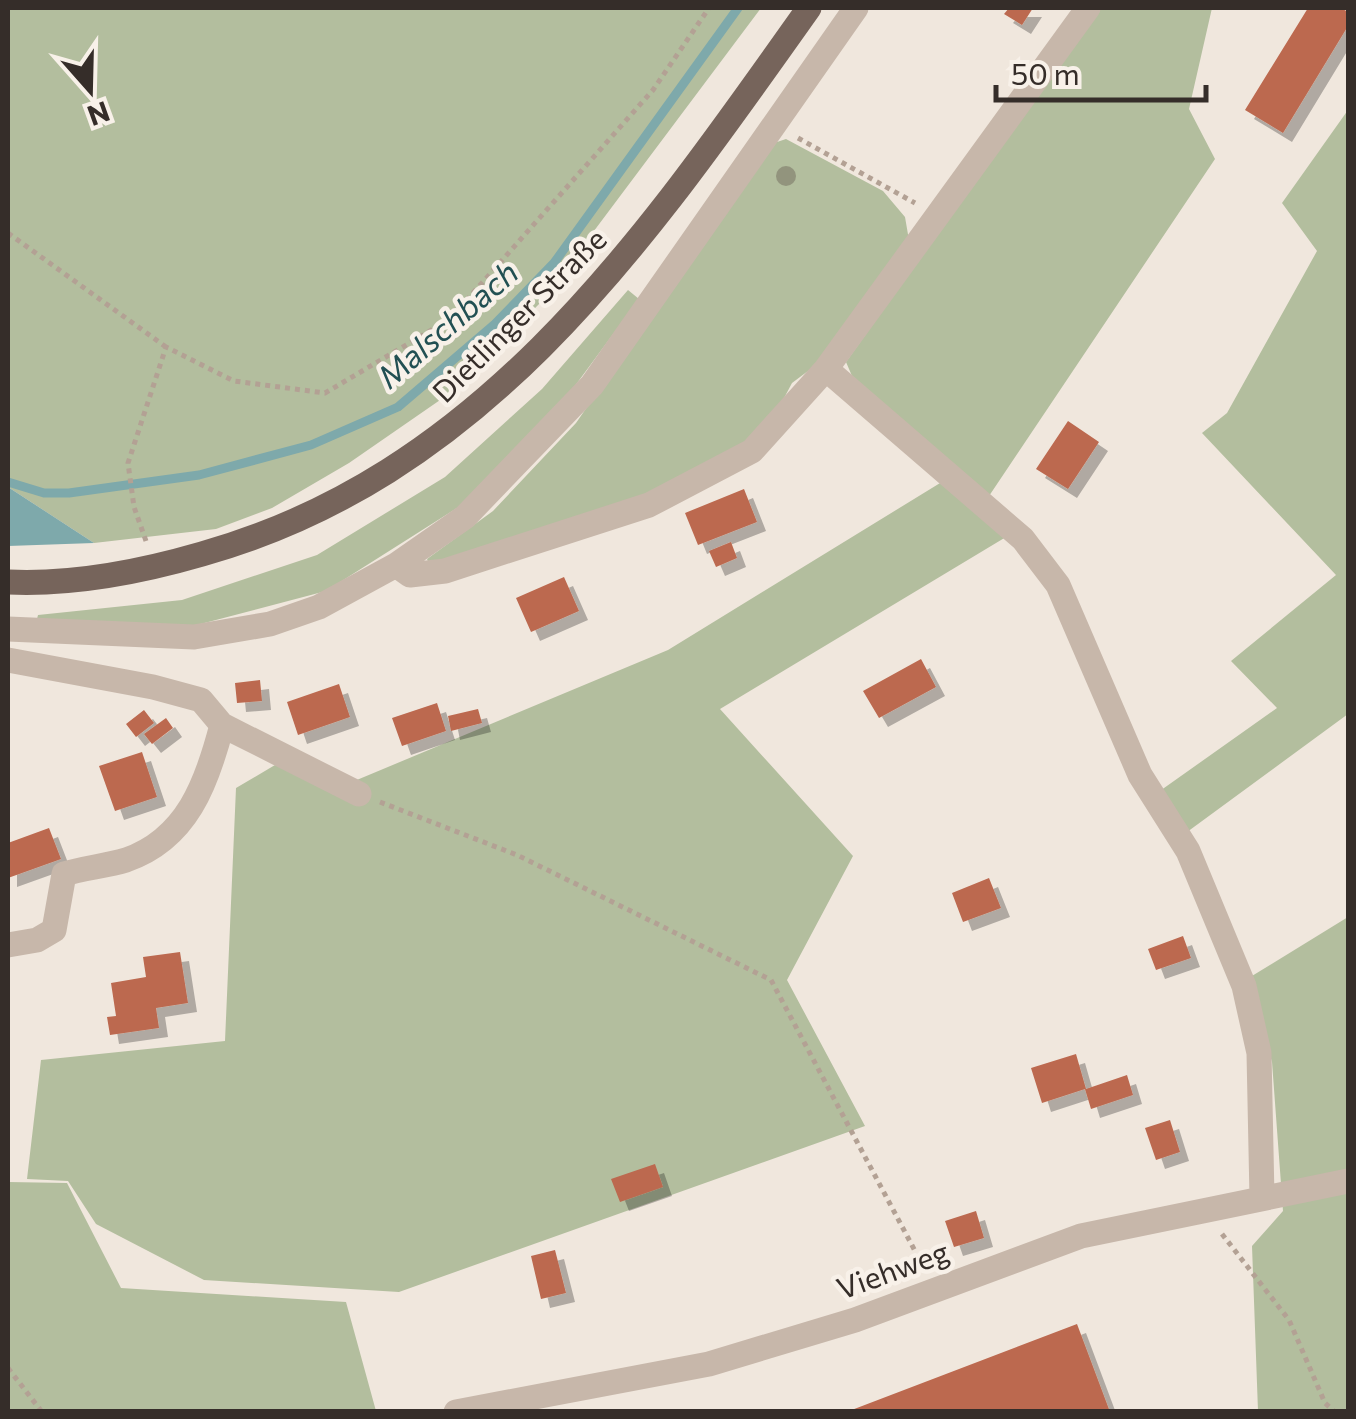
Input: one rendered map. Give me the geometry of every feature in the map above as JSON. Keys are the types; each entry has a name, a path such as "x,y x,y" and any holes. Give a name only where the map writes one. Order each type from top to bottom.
{"main road":[{"name":"Dietlinger Straße","path":"8,582 84,579 155,568 238,544 312,513 389,472 452,430 514,376 635,248 809,8"}],"street":[{"path":"8,629 138,636 225,633 319,607 396,565 465,517 592,385 856,8"},
{"path":"396,565 410,575 444,571 665,498 752,452 826,370 1088,8"},
{"path":"826,370 1024,539 1058,584 1140,775 1188,851 1244,986 1259,1053 1262,1198"},
{"path":"8,660 186,695 213,710 222,726 358,794"},
{"path":"8,945 37,940 54,930 64,874 123,861 163,842 175,830 202,786 222,726"},
{"name":"Viehweg","path":"456,1412 709,1364 855,1320 1081,1236 1348,1181"}],"path":[{"path":"8,233 166,347 234,381 325,394 450,319 653,90 710,8"},
{"path":"774,123 938,216"},
{"path":"155,568 134,506 128,463 166,347"},
{"path":"358,794 517,855 771,980 936,1290"},
{"path":"1204,1212 1290,1320 1325,1402 1335,1412"},
{"path":"8,1368 42,1412"}],"green space":[{"path":"8,8 761,8 540,303 456,389 349,463 272,508 216,529 94,543 8,487"},
{"path":"1097,8 1212,8 1189,109 1215,159 989,496 855,383 846,362"},
{"path":"1348,110 1348,714 1183,835 1157,793 1277,708 1231,661 1336,575 1202,433 1227,413 1317,251 1282,203"},
{"path":"786,139 883,191 905,217 910,246 824,359 792,383 774,417 748,445 637,500 430,566 427,559 493,511 576,423 768,145"},
{"path":"628,290 639,299 552,417 457,508 326,591 193,626 36,623 38,615 182,600 317,555 445,477 542,389"},
{"path":"945,480 1006,537 720,709 853,856 787,980 865,1126 399,1292 204,1280 96,1224 68,1181 27,1179 41,1060 225,1041 236,788 275,765 352,782 668,650"},
{"path":"1348,917 1348,1411 1258,1411 1252,1246 1283,1211 1272,1062 1247,979"},
{"path":"8,1182 67,1183 121,1288 346,1302 376,1411 8,1411"}],"water":[{"path":"8,487 94,543 8,546"}],"building":[{"path":"1009,8 1033,8 1022,25 1004,14"},
{"path":"1308,8 1341,8 1348,12 1348,26 1283,133 1245,110"},
{"path":"1068,421 1099,442 1068,489 1036,469"},
{"path":"744,489 757,522 698,545 685,513"},
{"path":"731,542 737,558 716,567 709,551"},
{"path":"564,577 579,611 531,632 516,598"},
{"path":"921,659 936,687 879,718 863,691"},
{"path":"260,680 262,701 237,703 235,683"},
{"path":"339,684 350,717 298,735 287,702"},
{"path":"437,703 446,731 402,746 392,718"},
{"path":"478,709 482,723 451,731 448,716"},
{"path":"144,710 154,723 136,737 126,724"},
{"path":"166,718 173,728 152,744 144,734"},
{"path":"142,752 157,797 115,811 99,766"},
{"path":"49,828 61,859 8,878 8,843"},
{"path":"989,878 1001,908 963,922 952,893"},
{"path":"1183,936 1191,958 1156,970 1148,949"},
{"path":"180,952 188,1003 156,1008 159,1028 110,1035 107,1017 116,1016 111,983 146,977 143,957"},
{"path":"1076,1054 1086,1089 1127,1075 1133,1095 1091,1109 1085,1089 1042,1103 1031,1068"},
{"path":"1170,1120 1180,1152 1156,1160 1145,1128"},
{"path":"655,1164 663,1187 620,1202 611,1179"},
{"path":"976,1211 984,1238 954,1247 945,1221"},
{"path":"555,1250 566,1293 541,1299 531,1256"},
{"path":"1077,1324 1110,1412 849,1412 849,1411"}],"waterway":[{"name":"Malschbach","path":"8,482 44,493 69,493 199,475 311,445 398,407 495,324 554,263 738,8"}]}
